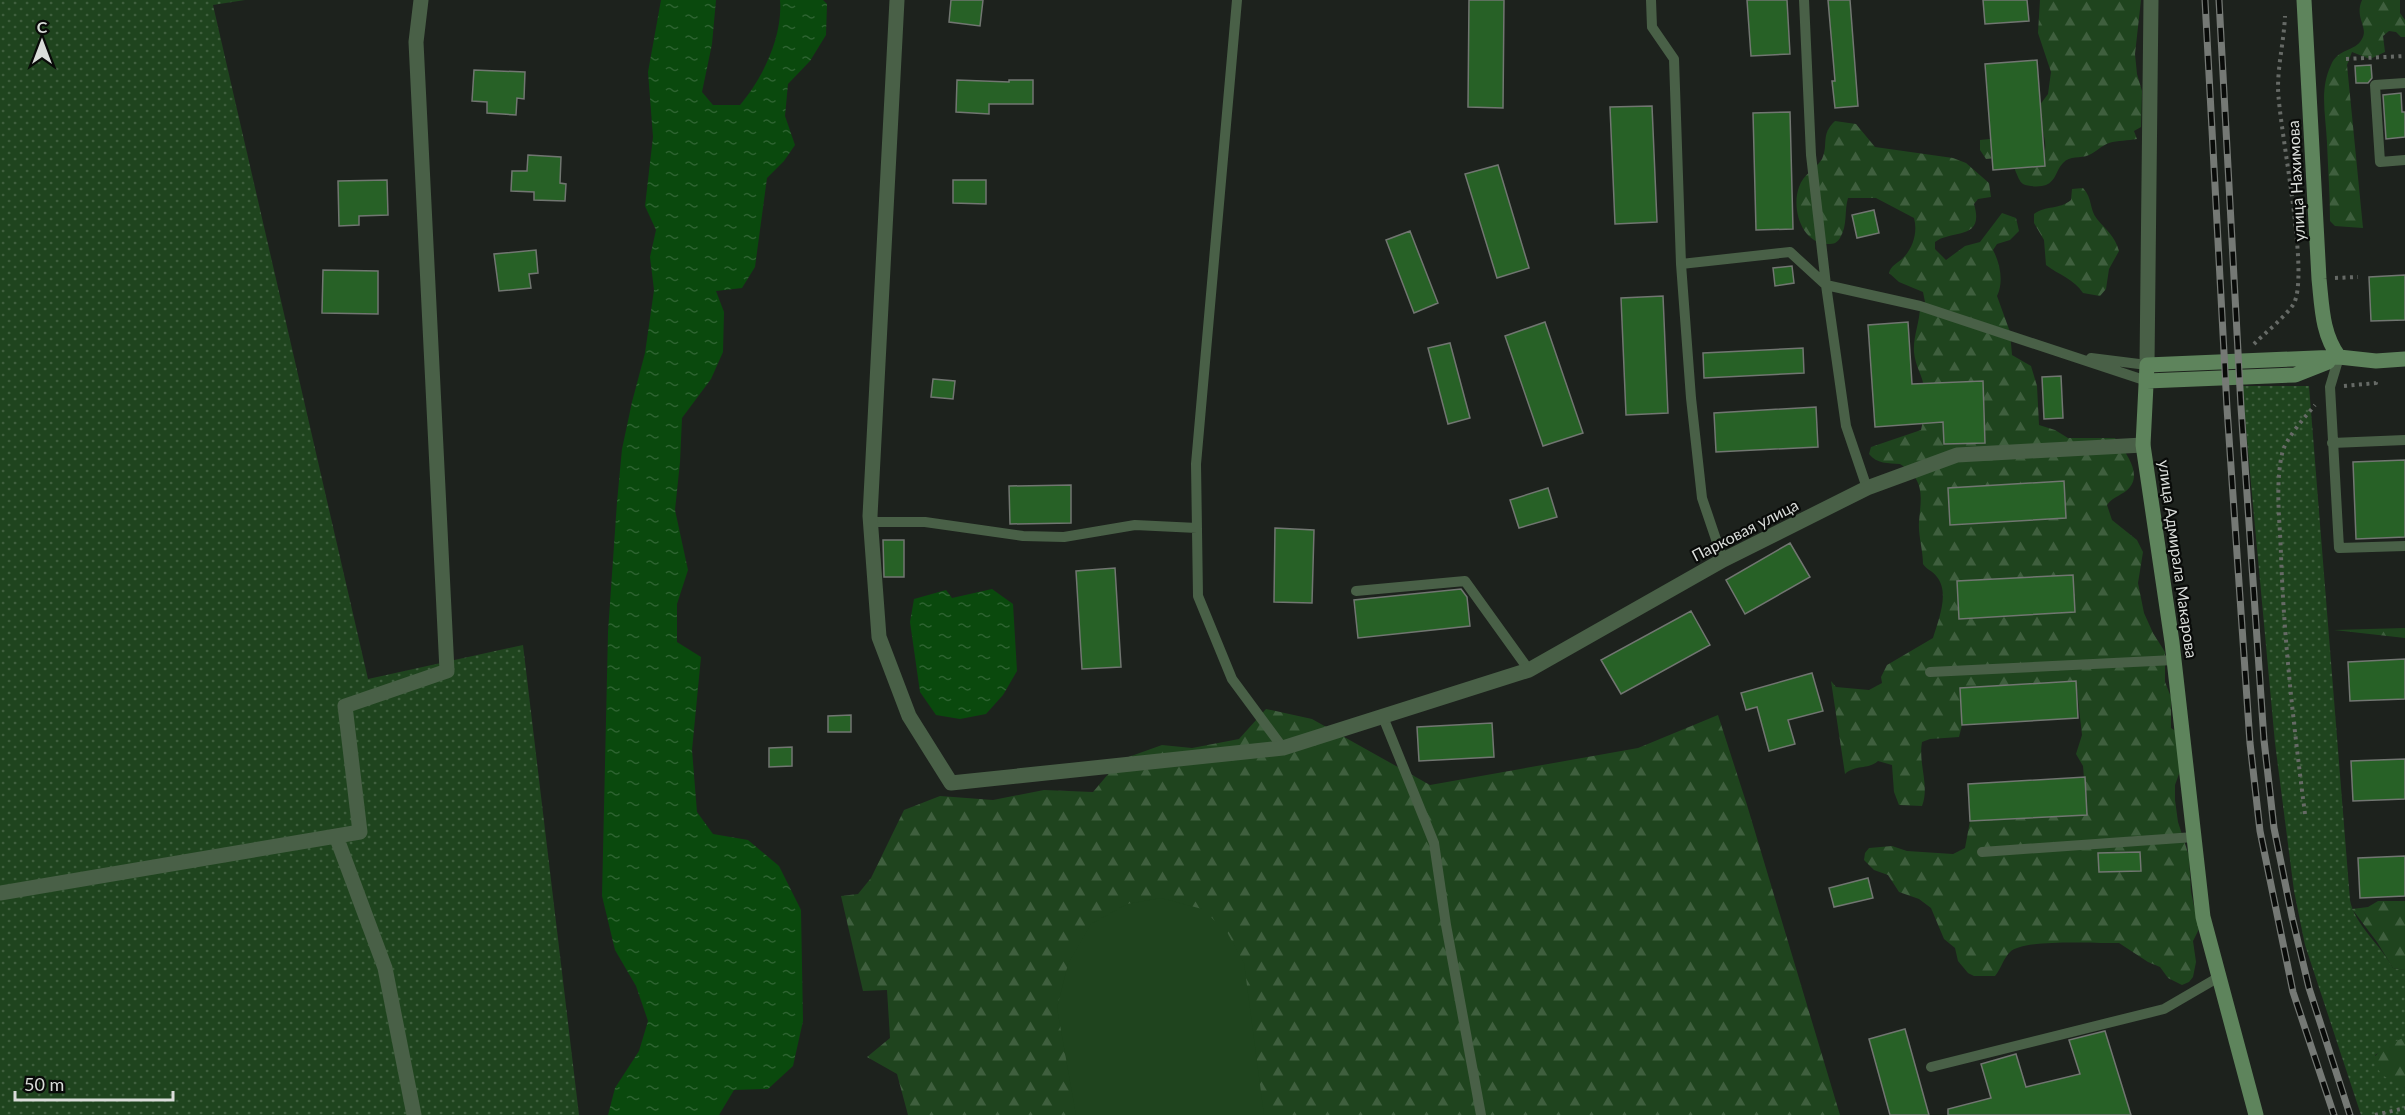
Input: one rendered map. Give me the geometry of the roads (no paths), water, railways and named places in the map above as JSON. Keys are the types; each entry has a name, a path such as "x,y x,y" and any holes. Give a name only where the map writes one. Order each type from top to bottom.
{"street":[{"path":"0,893 360,832 345,706 447,671 416,42 421,0"},
{"path":"871,522 881,277 897,0"},
{"name":"улица Адмирала Макарова","path":"2151,0 2147,381 2143,445 2174,660 2203,917 2256,1115"},
{"name":"улица Нахимова","path":"2304,0 2319,279 2324,324 2330,345 2339,357"},
{"path":"2147,381 2295,375 2339,357"},
{"path":"2147,365 2339,357 2376,361 2405,359"},
{"name":"Парковая улица","path":"871,522 879,637 909,716 951,783 1283,748 1529,670 1723,560 1867,488 1956,456 2143,445"},
{"path":"336,836 385,969 414,1115"}],"lane":[{"path":"1237,0 1196,464 1198,596 1232,679 1283,748"},
{"path":"1651,0 1652,27 1674,59 1681,264 1702,498 1723,560"},
{"path":"1804,0 1812,156 1826,285 1846,426 1867,488"},
{"path":"2405,83 2375,85 2380,162 2405,160"},
{"path":"1681,264 1790,252 1826,285 1920,306 2147,381"},
{"path":"2065,354 2147,365"},
{"path":"2339,357 2330,387 2339,548 2405,546"},
{"path":"2332,442 2405,440"},
{"path":"871,522 925,522 1023,536 1064,537 1135,525 1197,528"},
{"path":"1356,591 1465,581 1529,670"},
{"path":"1930,672 2174,660"},
{"path":"1383,717 1434,843 1446,925 1481,1115"},
{"path":"1982,852 2194,837"},
{"path":"1931,1067 2164,1009 2219,977"}],"water":[{"path":"661,0 716,0 712,44 702,92 713,105 740,105 756,82 775,42 780,0 823,0 827,4 826,35 810,61 788,84 785,116 795,145 784,161 767,178 755,267 742,288 716,291 724,312 723,352 711,379 682,418 675,510 688,570 677,604 677,642 701,657 692,750 697,812 713,834 748,840 779,866 801,910 803,1021 793,1066 768,1089 734,1090 719,1115 608,1115 615,1088 639,1051 648,1021 636,986 615,950 602,896 608,632 617,502 622,449 645,353 654,290 650,257 656,230 645,206 653,137 648,72"},
{"path":"992,589 1013,604 1017,671 1003,695 986,714 960,719 936,715 920,692 910,622 914,599 946,590 952,598"}],"railway":[{"path":"2205,0 2227,408 2250,743 2260,831 2293,992 2334,1115"},
{"path":"2219,0 2241,407 2264,740 2274,828 2309,988 2350,1115"}]}
